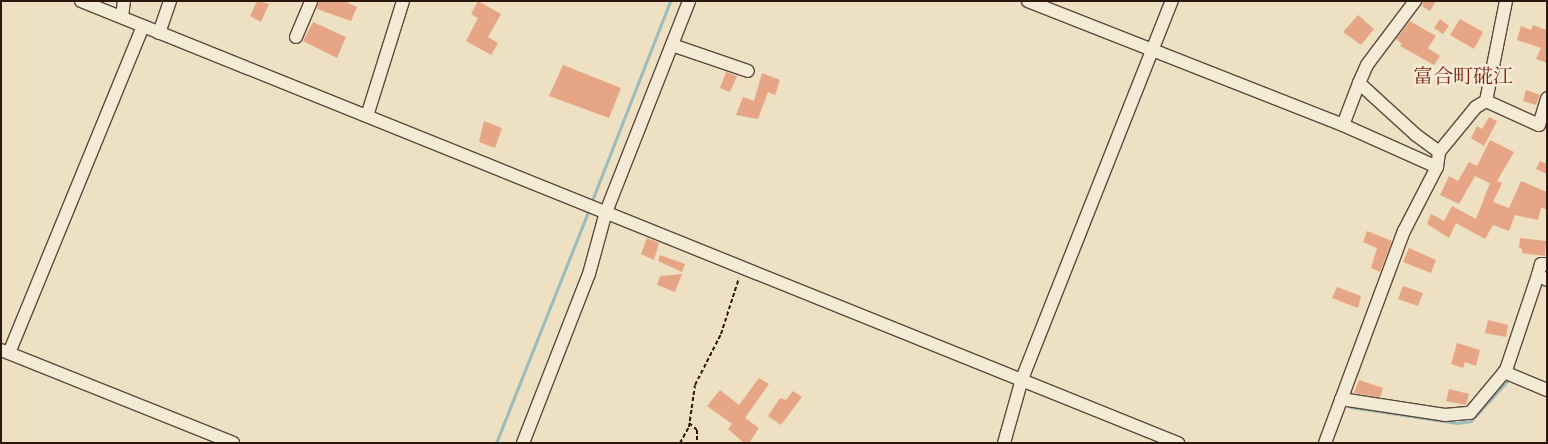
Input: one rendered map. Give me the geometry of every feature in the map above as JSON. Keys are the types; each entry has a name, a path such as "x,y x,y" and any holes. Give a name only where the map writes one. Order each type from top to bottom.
{"street":[{"path":"81,1 1178,443"},
{"path":"122,17 124,1"},
{"path":"159,33 170,1"},
{"path":"296,37 311,1"},
{"path":"367,116 404,1"},
{"path":"523,443 589,274 602,210 689,1"},
{"path":"1028,1 1343,125 1437,167"},
{"path":"1004,443 1022,379 1172,1"},
{"path":"1343,125 1367,65 1415,1"},
{"path":"1324,443 1404,231 1437,167 1439,152 1476,108 1486,101 1506,1"},
{"path":"143,26 5,351 234,443"},
{"path":"672,45 748,71"},
{"path":"1359,83 1416,135 1439,152"},
{"path":"1486,101 1539,125 1547,98"},
{"path":"1341,399 1446,415 1470,413 1504,372 1542,278 1541,264 1547,264"},
{"path":"1504,372 1547,390"}],"path":[{"path":"680,443 689,423 695,385 721,334 742,266"},
{"path":"689,423 697,430 697,443"}],"building":[{"path":"257,1 269,4 261,22 250,16"},
{"path":"319,1 344,1 357,7 351,21 317,9"},
{"path":"478,1 501,14 488,37 498,43 491,55 466,41 478,18 471,14"},
{"path":"1423,1 1436,1 1430,11 1422,6"},
{"path":"1358,15 1374,29 1361,45 1343,32"},
{"path":"1440,19 1449,26 1443,34 1434,28"},
{"path":"1460,19 1483,32 1474,49 1450,35"},
{"path":"1410,21 1436,36 1428,48 1440,56 1434,65 1400,46 1402,44 1396,39"},
{"path":"313,22 346,37 337,58 303,41"},
{"path":"1533,25 1547,30 1547,63 1536,59 1541,48 1517,40 1521,26 1531,30"},
{"path":"563,65 621,88 609,118 549,96"},
{"path":"726,72 737,76 730,92 720,88"},
{"path":"762,73 780,80 775,95 768,92 758,119 736,115 743,97 754,101"},
{"path":"1526,90 1540,95 1536,105 1523,101"},
{"path":"1489,117 1497,121 1484,146 1471,138 1477,126 1482,129"},
{"path":"484,121 502,128 495,148 479,142"},
{"path":"1490,140 1514,152 1497,181 1502,183 1493,202 1509,208 1521,181 1547,192 1547,209 1541,208 1538,220 1515,215 1509,231 1493,225 1485,239 1456,223 1449,238 1427,224 1431,214 1444,221 1452,206 1476,219 1490,183 1475,176 1459,204 1440,195 1449,176 1458,181 1469,162 1477,166"},
{"path":"1540,161 1547,164 1547,174 1536,169"},
{"path":"1367,231 1392,241 1380,272 1371,268 1377,248 1363,242"},
{"path":"647,238 659,243 654,260 641,254"},
{"path":"1520,238 1546,241 1545,256 1522,253 1522,249 1519,248"},
{"path":"1409,248 1436,260 1431,273 1403,262"},
{"path":"660,255 685,264 682,272 658,261"},
{"path":"682,274 675,292 657,285 660,276"},
{"path":"1403,286 1423,293 1418,306 1398,299"},
{"path":"1337,287 1361,296 1358,308 1332,298"},
{"path":"1488,320 1508,325 1506,337 1485,333"},
{"path":"1457,343 1480,350 1476,366 1465,362 1463,368 1451,364"},
{"path":"759,378 769,384 745,418 759,428 749,443 744,443 728,429 732,424 707,406 720,390 739,405"},
{"path":"1359,380 1383,388 1380,397 1354,393"},
{"path":"1449,389 1469,394 1466,405 1446,401"},
{"path":"793,391 802,397 781,425 768,416 780,398 786,400"}],"waterway":[{"path":"591,203 670,1"},
{"path":"496,443 589,209"},
{"path":"1350,407 1457,423 1471,421 1509,379"}],"district":[{"name":"富合町硴江","path":"1463,75"}]}
